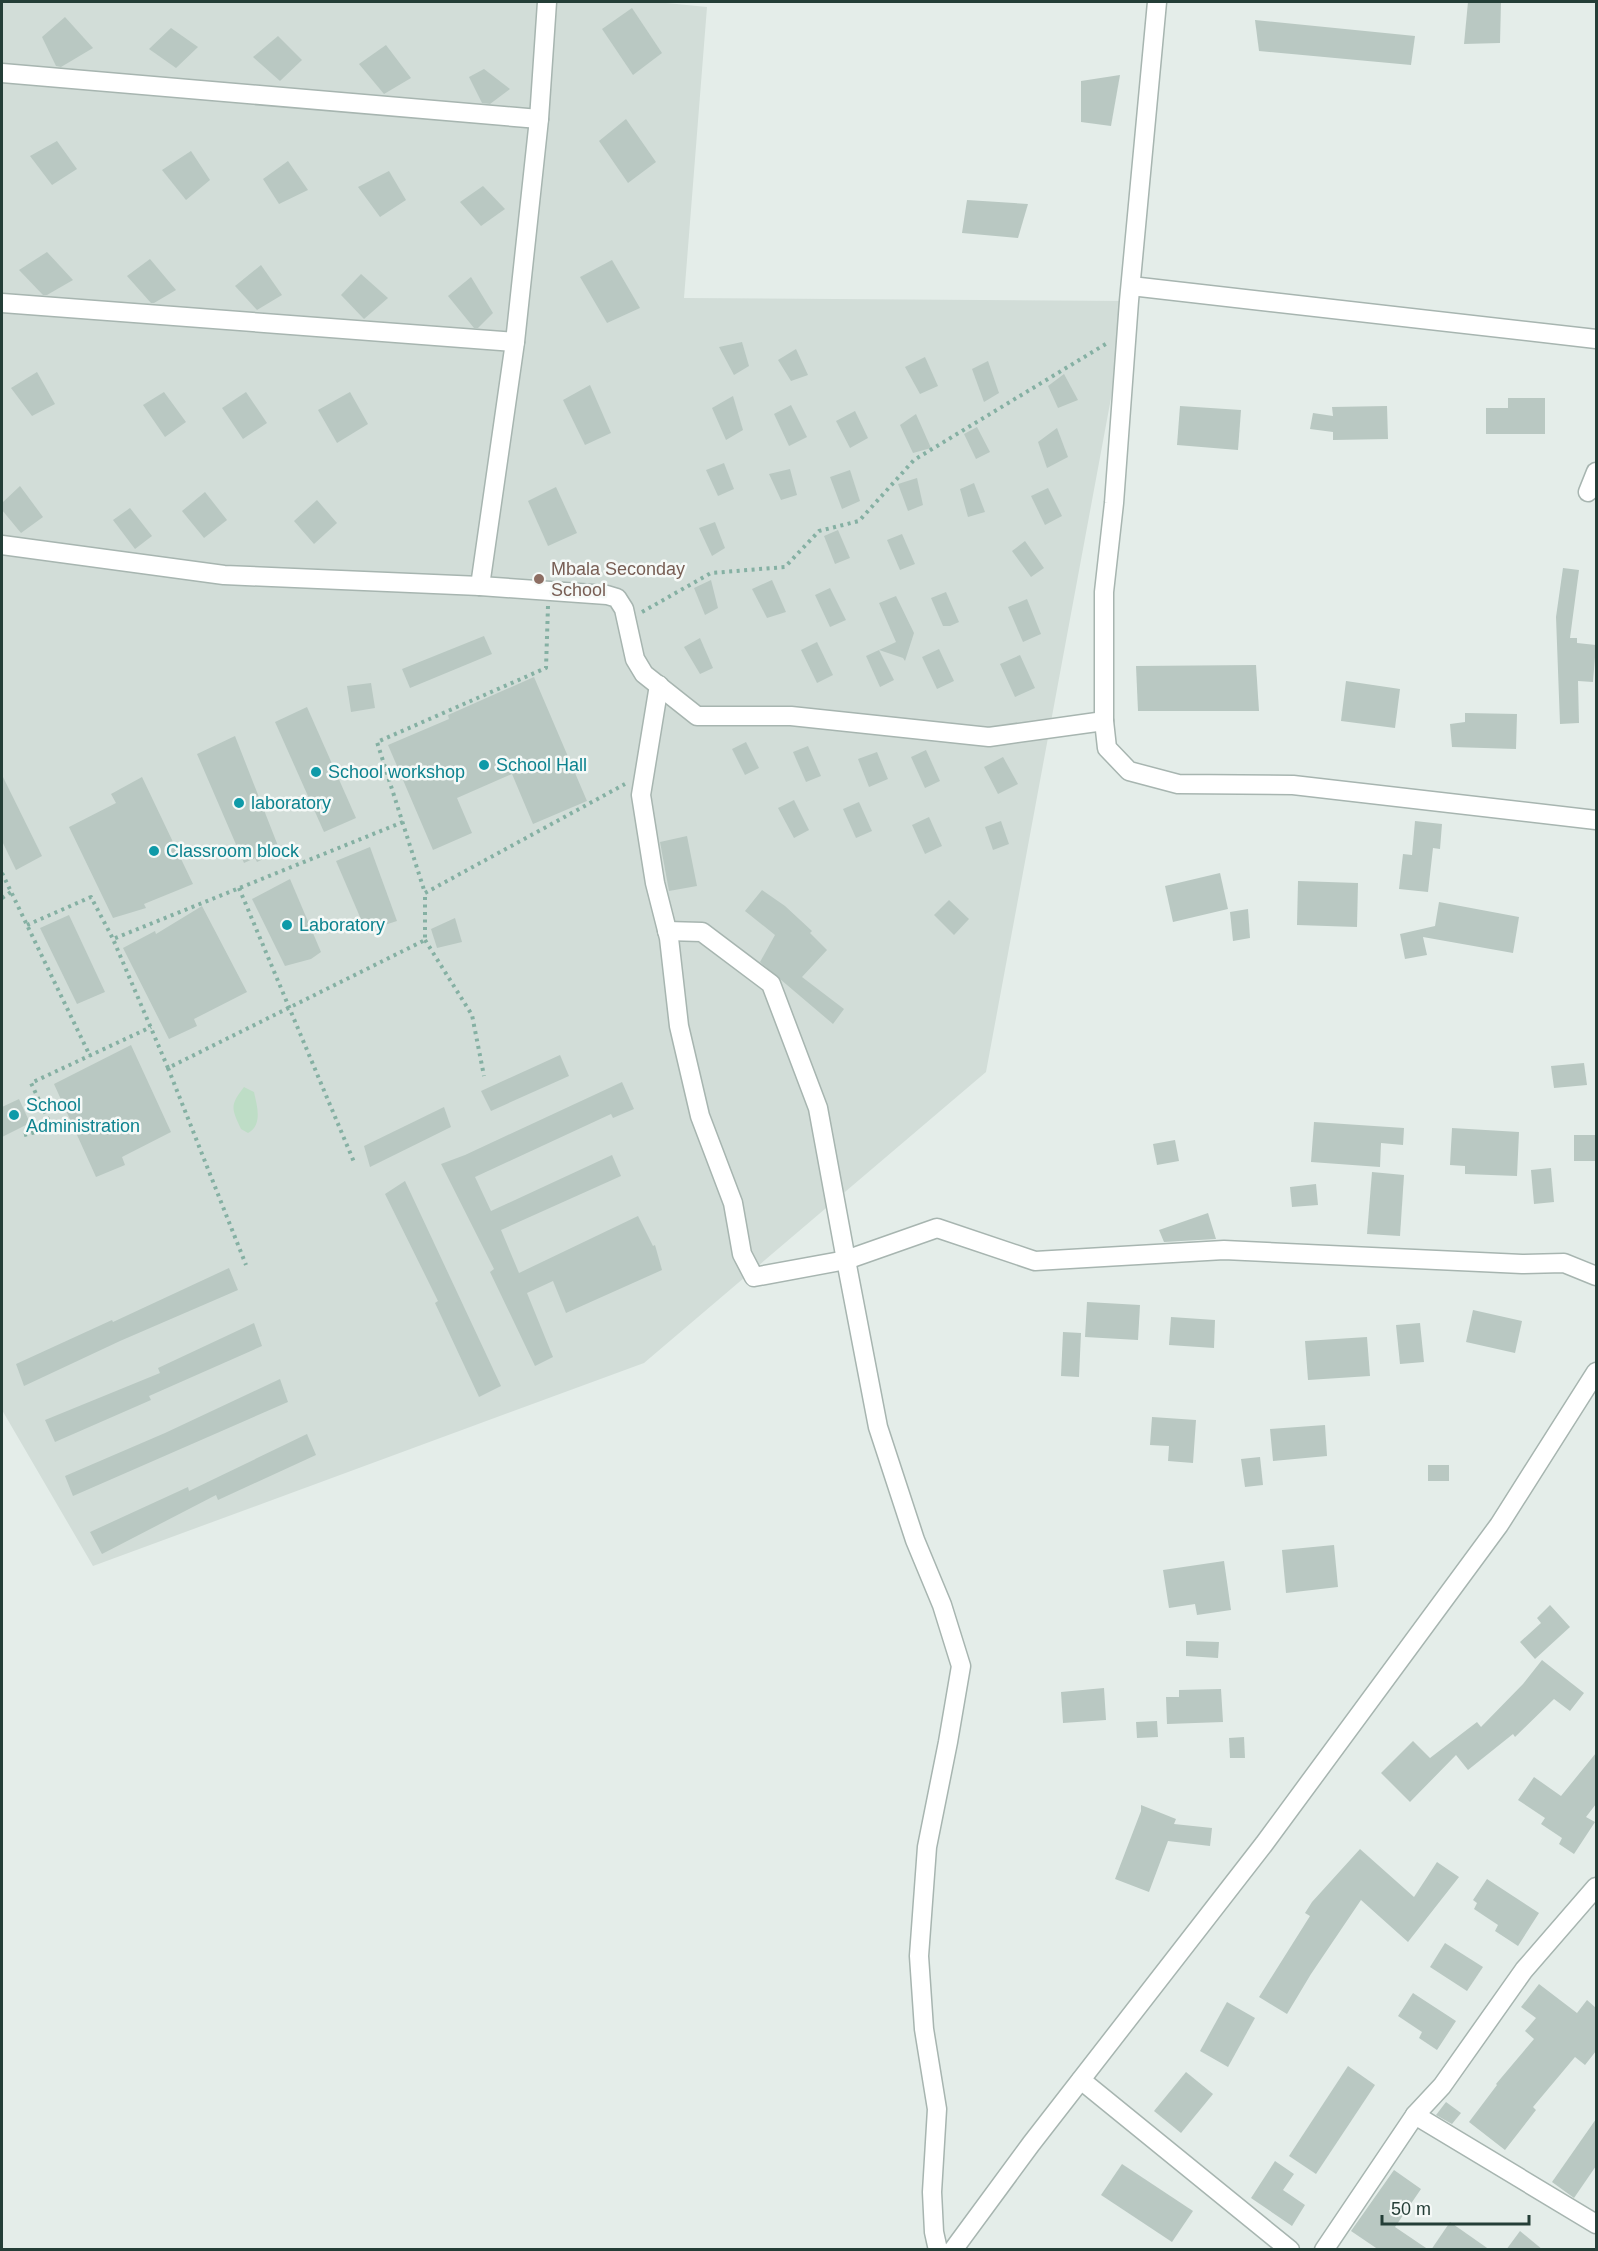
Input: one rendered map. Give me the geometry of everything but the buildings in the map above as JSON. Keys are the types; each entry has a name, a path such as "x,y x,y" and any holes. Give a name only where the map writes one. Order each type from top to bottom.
{"street":[{"path":"480,586 515,342 539,119 547,2"},
{"path":"1157,2 1127,330 1114,503 1104,592 1104,721 1107,748 1129,771 1178,784 1293,785 1596,820"},
{"path":"2,73 539,119"},
{"path":"1131,286 1596,339"},
{"path":"2,303 515,342"},
{"path":"1588,492 1596,472"},
{"path":"2,545 224,575 480,586 607,595 617,598 624,609 635,659 644,674 697,716 791,716 989,737 1104,721"},
{"path":"659,685 641,795 655,884 667,931 679,1026 700,1116 733,1203 742,1254 754,1277 846,1260 937,1228 1035,1261 1224,1250 1522,1264 1564,1263 1596,1276"},
{"path":"667,931 702,932 771,984 818,1108 878,1427 915,1540 942,1605 961,1666 927,1847 919,1956 924,2029 937,2109 932,2192 934,2232 938,2250"},
{"path":"953,2250 1264,1844 1499,1525 1596,1372"},
{"path":"1324,2250 1415,2115 1442,2086 1524,1970 1596,1887"},
{"path":"1081,2080 1290,2250"},
{"path":"1415,2115 1596,2224"}],"path":[{"path":"627,621 711,573 785,567 819,531 859,521 914,460 1127,330"},
{"path":"484,1076 472,1015 425,940 425,893 377,742 546,668 548,591"},
{"path":"425,893 636,779"},
{"path":"113,939 403,822"},
{"path":"2,873 90,1056"},
{"path":"239,888 291,1007 354,1162"},
{"path":"2,898 11,892"},
{"path":"27,925 91,897 113,939 168,1068 246,1265"},
{"path":"168,1068 425,940"},
{"path":"24,1135 52,1128 31,1083 151,1028"}],"shaded area":[{"name":"Mbala Seconday School","path":"2,2 656,2 707,7 684,298 1129,301 986,1072 644,1363 93,1566 2,1410"}],"green space":[{"path":"244,1087 254,1092 257,1109 256,1125 248,1133 241,1129 234,1108 234,1103"}],"place":[{"name":"Mbala Seconday School","path":"539,579"},
{"name":"School Hall","path":"484,765"},
{"name":"School workshop","path":"316,772"},
{"name":"laboratory","path":"239,803"},
{"name":"Classroom block","path":"154,851"},
{"name":"Laboratory","path":"287,925"},
{"name":"School Administration","path":"14,1115"}]}
